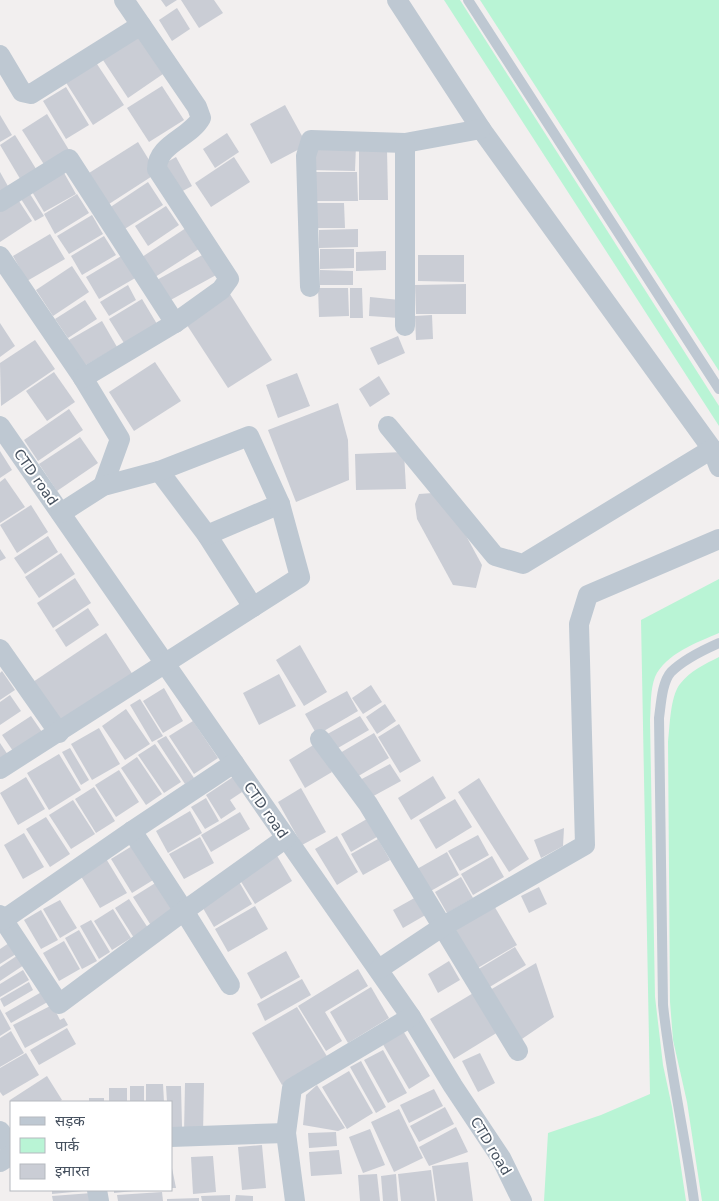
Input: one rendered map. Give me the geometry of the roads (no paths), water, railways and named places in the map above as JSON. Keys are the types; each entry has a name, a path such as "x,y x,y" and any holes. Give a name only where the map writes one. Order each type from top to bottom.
{"street":[{"path":"83,378 175,323 221,290 229,279 157,169 157,162 160,156 172,143 196,127 201,118 197,107 124,0"},
{"path":"388,426 495,556 523,564 715,458 481,128 397,0"},
{"path":"0,54 22,92 31,94 141,25"},
{"path":"310,287 306,156 311,140 405,143 481,128"},
{"path":"405,143 405,326"},
{"path":"0,202 69,159 175,323"},
{"path":"0,256 83,378 120,439 103,486"},
{"name":"CTD road","path":"0,426 234,764 379,969 501,1158 522,1201"},
{"path":"0,769 300,577 280,504 249,436 159,471 103,486 62,513"},
{"path":"159,471 207,535 253,607"},
{"path":"207,535 280,504"},
{"path":"379,969 442,927 585,845 579,624 588,596 719,539"},
{"path":"0,649 59,733"},
{"path":"320,739 368,804 518,1050"},
{"path":"234,764 2,918 59,1004 184,910 286,838"},
{"path":"132,831 230,985"},
{"path":"295,1201 286,1133 292,1088 411,1017"},
{"path":"0,1131 10,1146"},
{"path":"172,1137 286,1133"}],"lane":[{"path":"468,0 719,389"},
{"path":"694,1201 667,1043 663,1005 659,718 662,694 670,673 700,652 719,642"}]}
